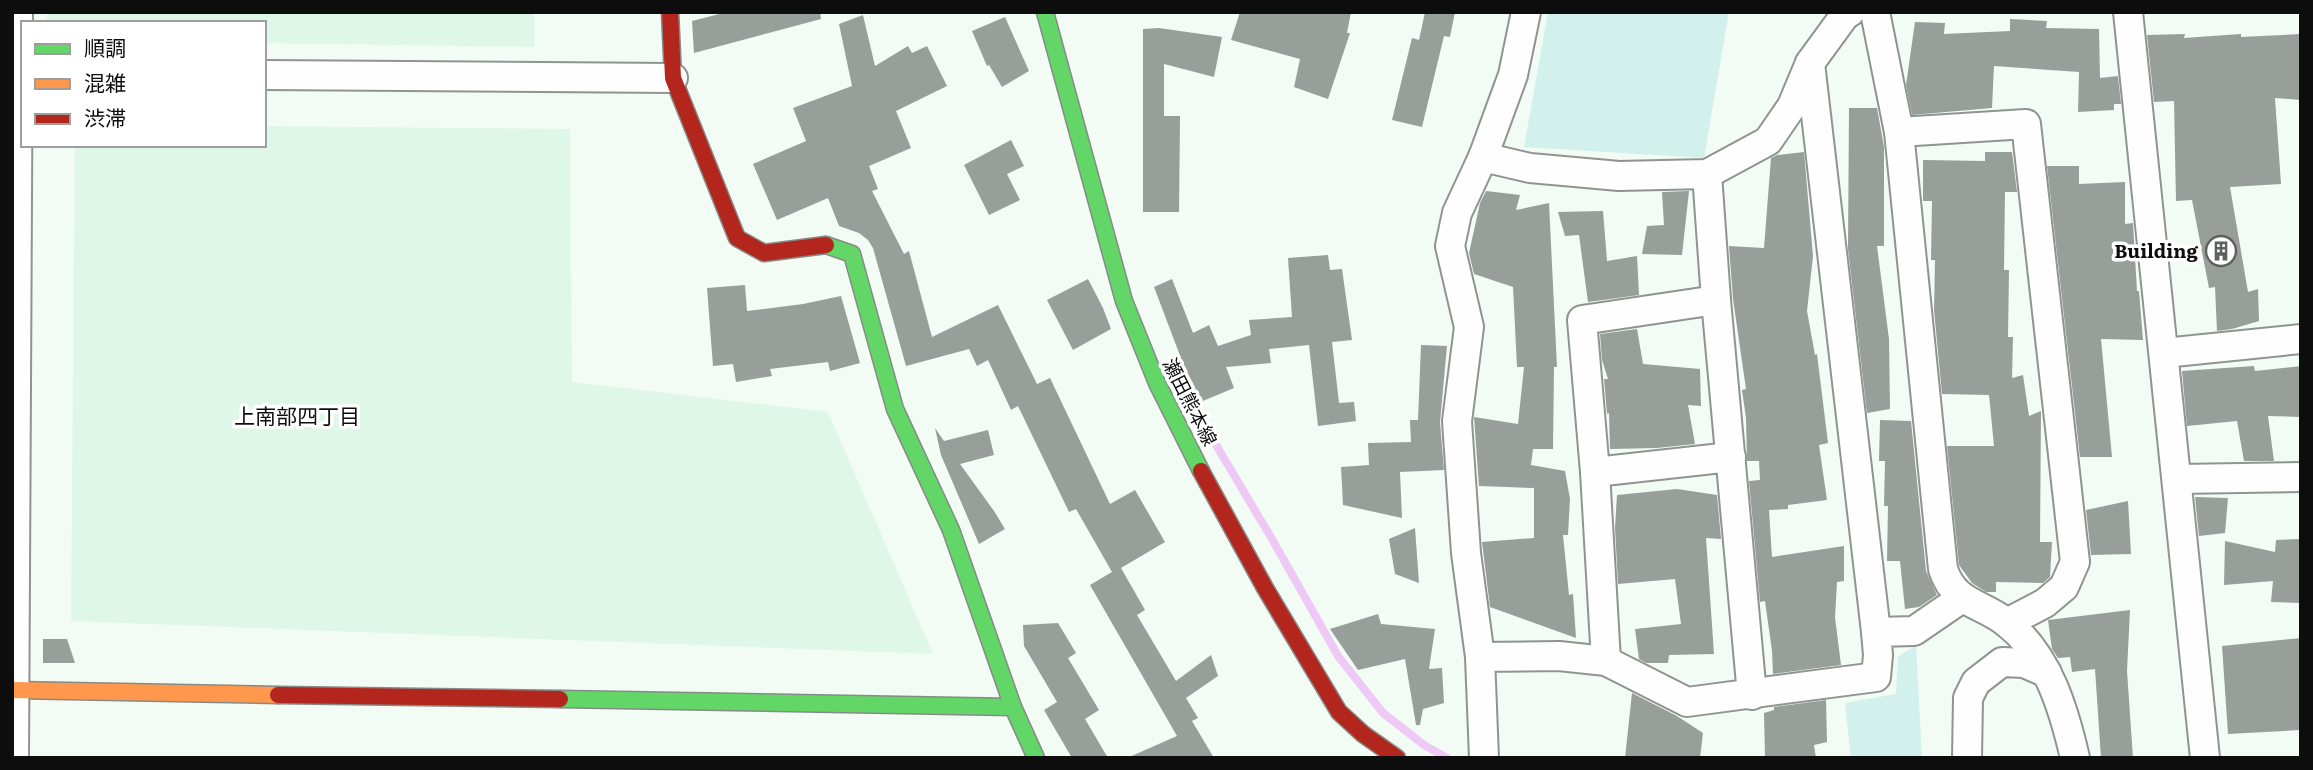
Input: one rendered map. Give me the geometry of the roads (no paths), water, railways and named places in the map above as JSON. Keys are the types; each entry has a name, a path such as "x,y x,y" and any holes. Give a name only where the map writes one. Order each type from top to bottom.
{"street":[{"path":"14,758 18,12"},
{"path":"670,12 673,78 737,238 764,253 827,246 852,254 895,409 951,530 1013,706 1036,758"},
{"name":"瀬田熊本線","path":"1045,12 1124,301 1157,386 1226,519 1339,712 1363,734 1397,758"},
{"path":"1484,758 1480,657 1466,553 1457,421 1469,327 1450,246 1457,214 1483,157 1513,75 1526,12"},
{"path":"1483,157 1530,168 1619,176 1707,174 1768,141 1792,106 1811,63 1845,15 1850,12"},
{"path":"1875,12 1899,132 1943,569 1947,581 1962,598 2007,624 2028,645 2047,673 2068,727 2075,758"},
{"path":"2128,12 2205,758"},
{"path":"1480,657 1559,656 1605,661 1687,702 1876,677 1876,632 1811,63"},
{"path":"266,75 673,78"},
{"path":"1899,132 2026,124 2075,562 2064,587 2045,603 2007,624"},
{"path":"1707,174 1752,695"},
{"path":"1605,661 1595,472 1582,320 1716,300"},
{"path":"2164,353 2301,339"},
{"path":"1595,472 1731,457"},
{"path":"2178,479 2301,477"},
{"path":"1876,632 1914,631 1962,598"},
{"path":"1967,758 1968,698 1976,682 2003,663 2024,663 2047,673"},
{"path":"13,690 1013,706"}],"waterway":[{"path":"1172,371 1338,656 1383,713 1424,745 1447,758"}],"place":[{"name":"Building","path":"2221,251"}],"district":[{"name":"上南部四丁目","path":"297,417"}]}
